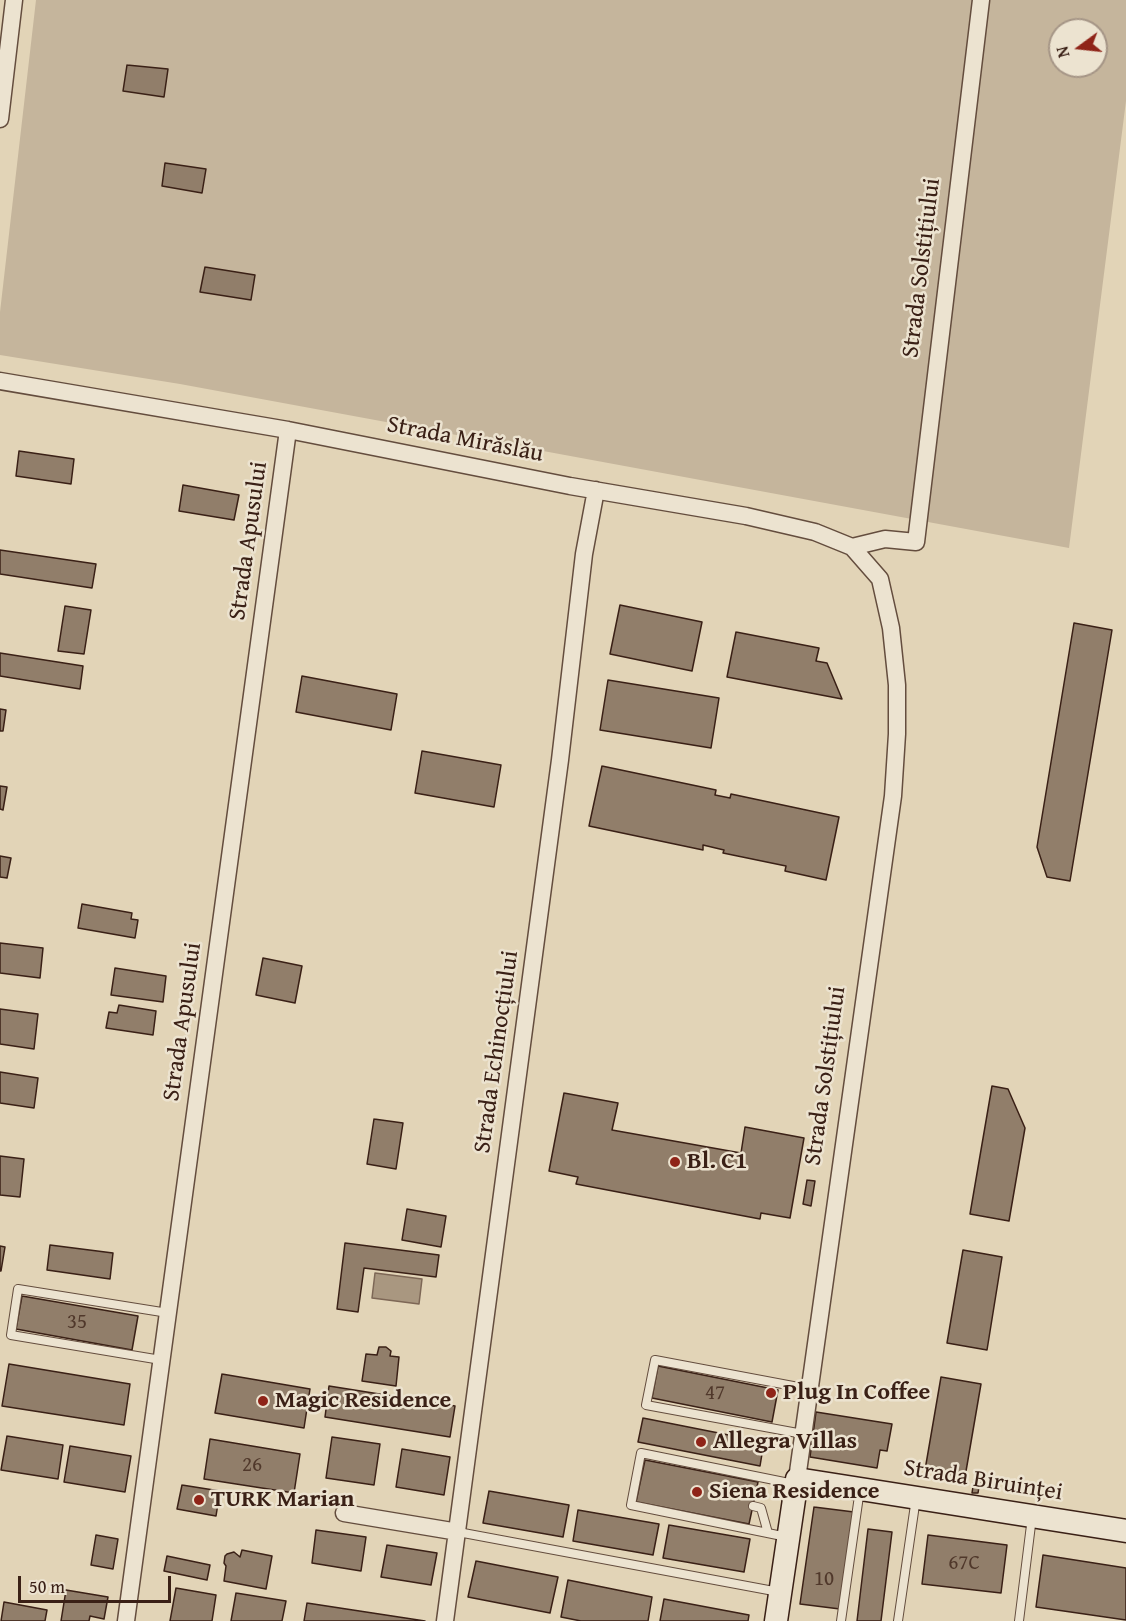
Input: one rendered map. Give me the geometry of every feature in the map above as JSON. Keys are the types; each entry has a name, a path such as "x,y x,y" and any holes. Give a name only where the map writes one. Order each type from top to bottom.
{"street":[{"path":"0,119 14,0"},
{"name":"Strada Solstițiului","path":"776,1621 780,1592 778,1535 796,1482 891,807 897,734 897,686 891,628 880,579 852,547 885,539 916,543 981,0"},
{"name":"Strada Mirăslău","path":"0,381 288,430 596,490 746,516 815,532 852,547"},
{"name":"Strada Apusului","path":"126,1621 288,430"},
{"name":"Strada Echinocțiului","path":"445,1621 560,760 583,566 596,490"},
{"name":"Strada Biruinței","path":"796,1482 860,1489 1126,1531"},
{"path":"344,1513 458,1532"}],"lane":[{"path":"161,1360 11,1335 18,1289 168,1313"},
{"path":"803,1434 646,1405 655,1360 809,1389"},
{"path":"778,1535 631,1505 641,1453 796,1482"},
{"path":"841,1621 860,1489"},
{"path":"898,1621 916,1498"},
{"path":"753,1506 761,1508 778,1535"},
{"path":"1019,1621 1032,1516"},
{"path":"458,1532 780,1592"}],"shaded area":[{"path":"36,0 1126,0 1126,101 1069,548 180,384 0,355 0,312"},
{"path":"375,1273 422,1279 419,1304 372,1298"}],"building":[{"path":"127,65 168,69 164,97 123,91"},
{"path":"165,163 206,169 202,193 162,186"},
{"path":"205,267 255,275 251,300 200,292"},
{"path":"19,451 74,459 71,484 16,476"},
{"path":"183,485 239,495 234,520 179,511"},
{"path":"0,550 96,564 92,588 0,574"},
{"path":"620,605 702,622 692,671 610,654"},
{"path":"65,606 91,610 84,654 58,651"},
{"path":"1074,623 1112,630 1070,881 1047,877 1037,847"},
{"path":"736,632 819,648 816,661 827,663 842,699 727,677"},
{"path":"0,653 83,666 80,689 0,676"},
{"path":"302,676 397,694 391,730 296,712"},
{"path":"608,680 719,698 711,748 600,730"},
{"path":"0,709 6,710 3,731 0,731"},
{"path":"422,751 501,765 494,807 415,793"},
{"path":"602,766 716,790 715,795 730,798 731,794 839,817 826,880 785,871 786,866 723,853 724,850 703,845 703,850 589,826"},
{"path":"0,786 7,787 3,810 0,809"},
{"path":"0,856 11,858 7,878 0,877"},
{"path":"82,904 132,913 131,919 138,920 135,938 78,928"},
{"path":"0,943 43,948 40,978 0,973"},
{"path":"263,958 302,966 295,1003 256,995"},
{"path":"115,968 166,976 163,1002 111,995"},
{"path":"119,1005 156,1011 153,1035 106,1028 109,1012 117,1013"},
{"path":"0,1009 38,1014 34,1049 0,1044"},
{"path":"0,1072 38,1078 34,1108 0,1103"},
{"path":"992,1086 1008,1089 1025,1128 1009,1221 970,1214"},
{"name":"Bl. C1","path":"564,1093 618,1103 612,1130 741,1153 745,1127 804,1138 790,1218 761,1213 760,1219 576,1184 578,1177 549,1171"},
{"path":"374,1119 403,1123 396,1169 367,1164"},
{"path":"0,1156 24,1159 20,1197 0,1195"},
{"path":"807,1180 815,1181 811,1206 803,1204"},
{"path":"407,1209 446,1216 441,1247 402,1240"},
{"path":"345,1243 439,1255 436,1277 364,1268 358,1312 337,1309"},
{"path":"50,1245 113,1253 110,1279 47,1270"},
{"path":"0,1246 5,1247 1,1271 0,1271"},
{"path":"963,1250 1002,1257 987,1350 947,1343"},
{"path":"22,1296 138,1316 132,1350 16,1329"},
{"path":"379,1347 386,1347 391,1351 390,1356 399,1357 396,1386 362,1381 366,1354 377,1355"},
{"path":"9,1364 130,1384 124,1425 2,1406"},
{"path":"658,1366 778,1390 772,1422 652,1398"},
{"name":"Magic Residence","path":"222,1374 310,1389 304,1428 215,1413"},
{"path":"941,1377 981,1384 965,1477 925,1470"},
{"path":"329,1386 455,1406 450,1437 325,1417"},
{"path":"816,1412 892,1424 887,1451 880,1450 877,1468 810,1457"},
{"name":"Allegra Villas","path":"643,1418 764,1442 760,1466 638,1442"},
{"path":"7,1436 63,1445 58,1479 1,1470"},
{"path":"332,1437 380,1444 374,1485 326,1478"},
{"path":"210,1439 300,1454 294,1493 204,1479"},
{"path":"70,1446 131,1456 125,1492 64,1482"},
{"path":"402,1449 450,1457 444,1495 396,1487"},
{"name":"Siena Residence","path":"645,1460 758,1482 749,1524 636,1502"},
{"path":"974,1480 980,1481 978,1493 972,1493"},
{"name":"TURK Marian","path":"182,1485 220,1491 216,1516 177,1509"},
{"path":"489,1491 569,1505 563,1537 483,1523"},
{"path":"814,1507 854,1512 840,1609 800,1604"},
{"path":"578,1510 659,1524 653,1555 573,1541"},
{"path":"669,1525 750,1539 744,1572 663,1558"},
{"path":"868,1529 892,1532 881,1621 857,1621"},
{"path":"316,1530 366,1537 361,1571 312,1563"},
{"path":"96,1535 118,1539 113,1569 91,1565"},
{"path":"928,1535 1007,1545 1001,1593 922,1584"},
{"path":"387,1545 437,1553 431,1585 381,1577"},
{"path":"242,1550 272,1556 266,1589 224,1581 225,1556 234,1552 240,1557"},
{"path":"1043,1555 1126,1568 1126,1620 1036,1607"},
{"path":"167,1556 210,1565 207,1580 164,1571"},
{"path":"476,1561 558,1577 550,1613 468,1597"},
{"path":"568,1580 652,1597 648,1621 581,1621 561,1617"},
{"path":"176,1588 216,1595 212,1621 170,1621"},
{"path":"66,1590 108,1597 104,1619 90,1616 89,1621 61,1621"},
{"path":"236,1593 286,1601 282,1621 231,1621"},
{"path":"664,1599 749,1615 748,1621 660,1621"},
{"path":"4,1602 47,1610 45,1621 1,1621"},
{"path":"307,1603 425,1621 304,1621"}],"place":[{"name":"Bl. C1","path":"675,1162"},
{"name":"Plug In Coffee","path":"771,1393"},
{"name":"Magic Residence","path":"263,1401"},
{"name":"Allegra Villas","path":"701,1442"},
{"name":"Siena Residence","path":"697,1492"},
{"name":"TURK Marian","path":"199,1500"}]}
